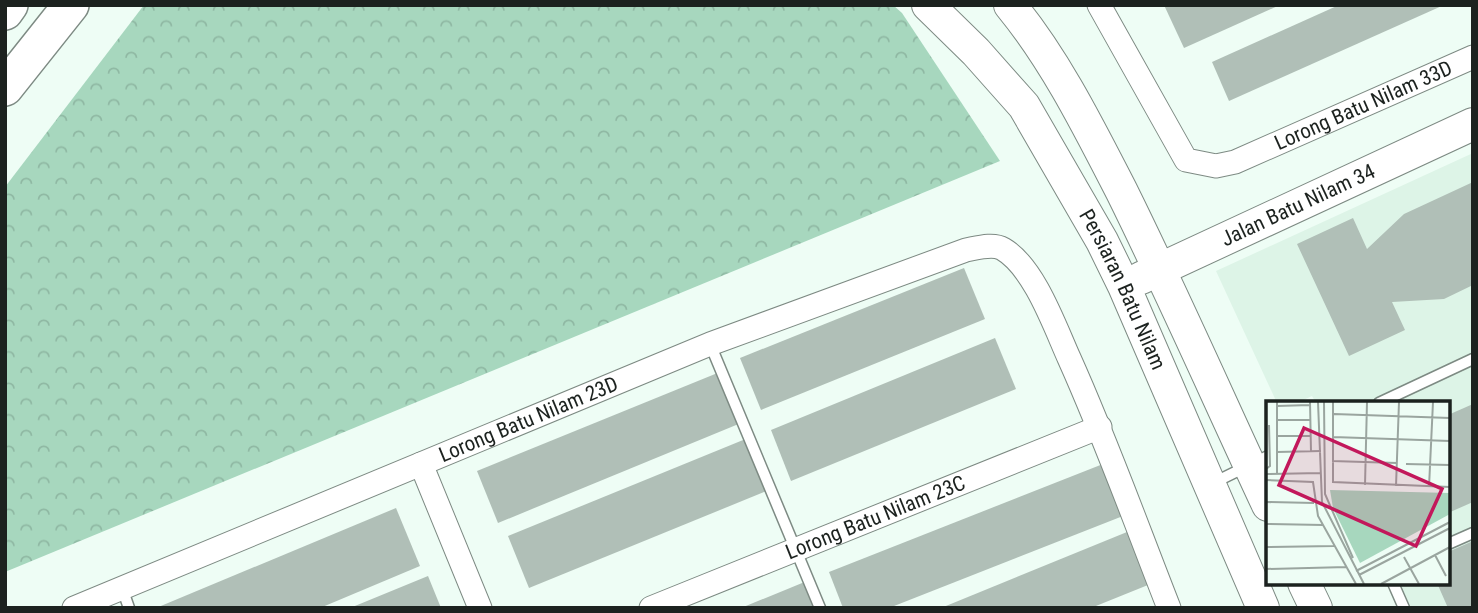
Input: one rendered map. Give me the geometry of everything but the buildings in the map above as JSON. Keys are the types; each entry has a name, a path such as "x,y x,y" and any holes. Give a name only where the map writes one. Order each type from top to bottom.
{"main road":[{"path":"5,12 10,5"},
{"path":"5,88 71,5"},
{"name":"Persiaran Batu Nilam","path":"928,5 976,52 1024,106 1102,241 1264,608"},
{"name":"Persiaran Batu Nilam","path":"1010,5 1026,24 1056,72 1104,156 1259,461 1266,495"},
{"name":"Jalan Batu Nilam 34","path":"1124,286 1473,124"},
{"path":"1305,585 1316,608"}],"street":[{"name":"Lorong Batu Nilam 33D","path":"1099,5 1186,160 1216,166 1235,162 1473,57"},
{"name":"Lorong Batu Nilam 23D","path":"74,608 125,598 421,464 710,344 966,250 1001,248 1028,274 1055,326 1100,427"},
{"name":"Lorong Batu Nilam 23C","path":"651,608 1100,427"},
{"path":"1100,427 1169,608"},
{"path":"421,464 480,608"}],"lane":[{"path":"710,344 820,608"},
{"path":"1383,401 1473,359"},
{"path":"1209,485 1259,461"},
{"path":"1450,543 1473,533"},
{"path":"1393,585 1404,608"}],"shaded area":[{"path":"1473,153 1473,608 1411,608 1401,585 1450,585 1450,401 1315,401 1312,396 1301,401 1276,401 1216,271"}],"green space":[{"path":"144,5 893,5 902,13 1000,161 5,572 5,187"}]}
